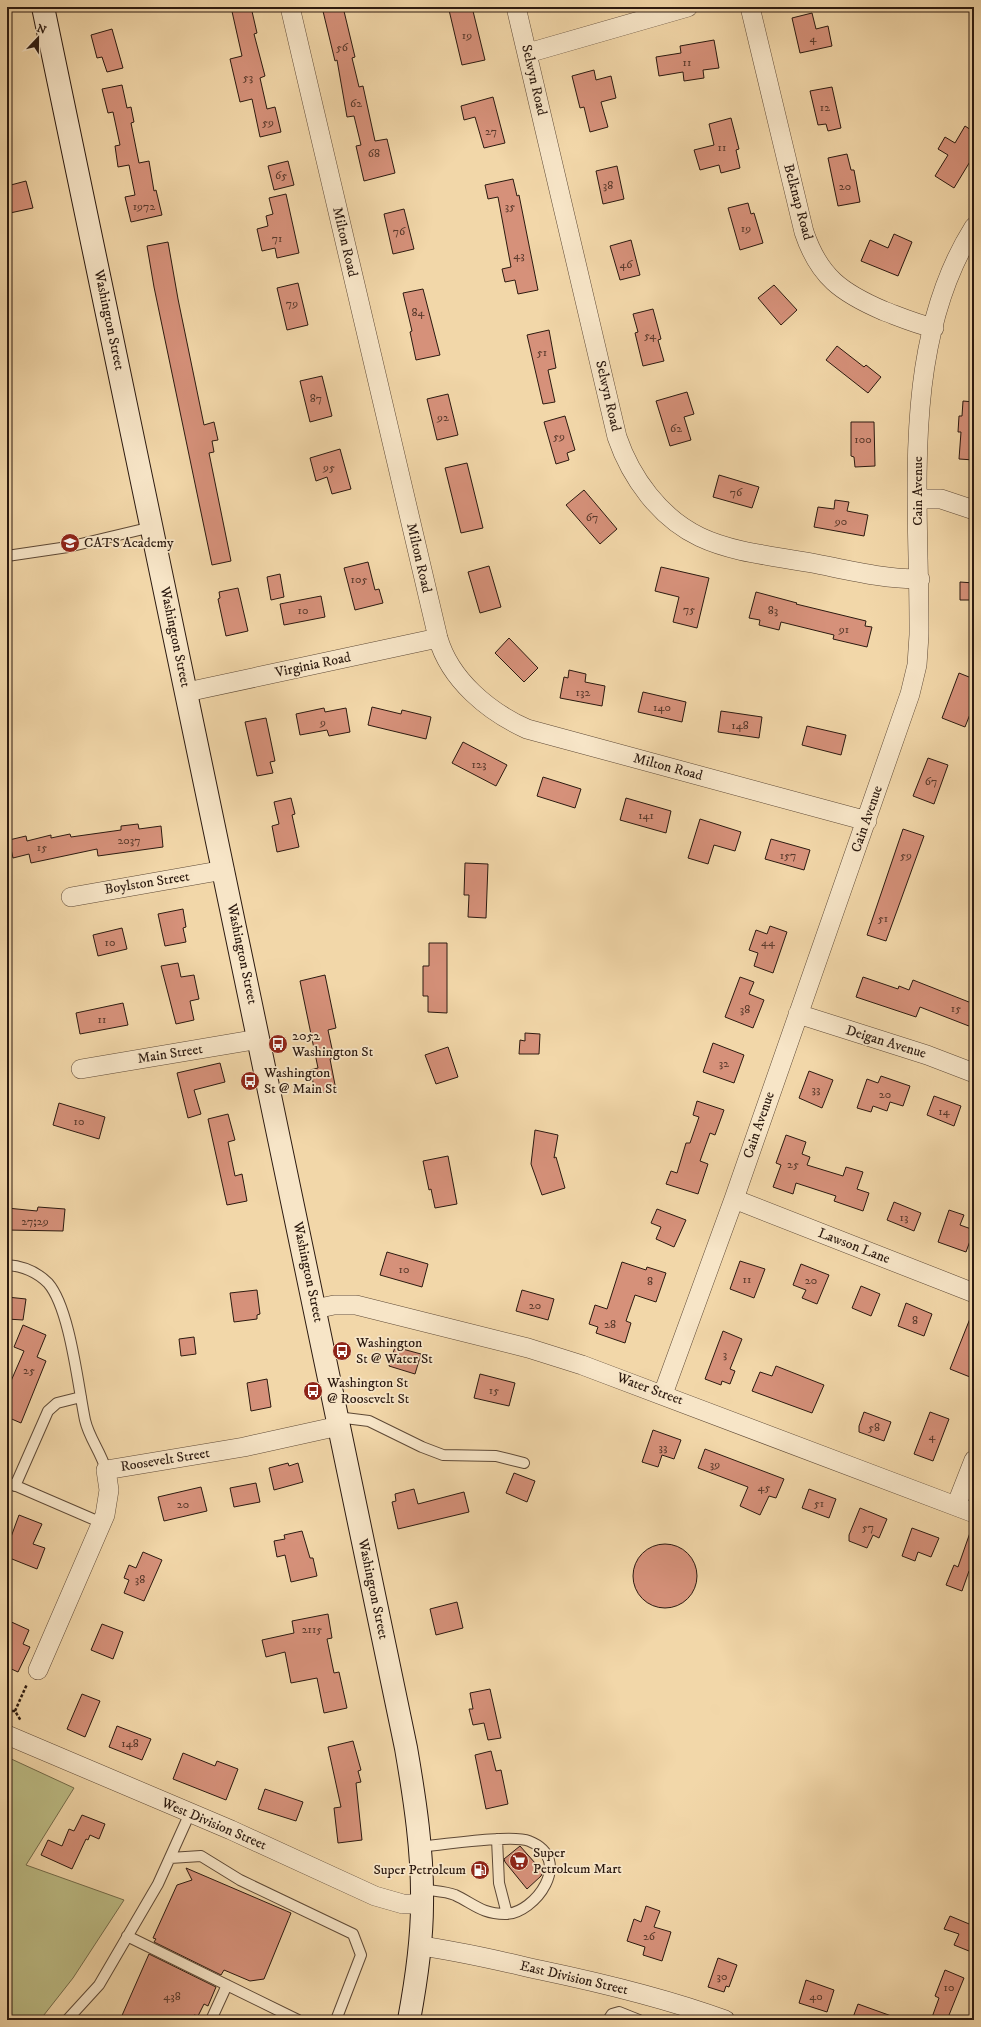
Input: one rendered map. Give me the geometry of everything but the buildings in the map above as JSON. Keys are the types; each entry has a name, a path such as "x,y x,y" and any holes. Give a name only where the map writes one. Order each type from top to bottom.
{"main road":[{"name":"Washington Street","path":"44,7 403,1731 412,1782 419,1847 422,1896 420,1946 408,2020"}],"street":[{"name":"Milton Road","path":"290,7 438,638 445,657 468,688 501,715 527,729 867,821"},
{"name":"Selwyn Road","path":"516,7 617,437 626,460 641,485 672,518 691,531 715,542 747,551 886,577 920,579"},
{"path":"528,53 688,7"},
{"name":"Belknap Road","path":"750,7 804,232 817,263 832,282 856,298 910,321 934,328"},
{"name":"Cain Avenue","path":"662,1394 734,1199 900,726 914,680 919,650 920,579 918,499 920,408 934,328 951,272 974,227"},
{"path":"918,499 941,499 974,510"},
{"name":"Virginia Road","path":"187,692 438,638"},
{"name":"Boylston Street","path":"71,897 224,870"},
{"name":"Deigan Avenue","path":"798,1014 928,1055 974,1073"},
{"name":"Main Street","path":"82,1069 259,1039"},
{"name":"Lawson Lane","path":"734,1199 974,1294"},
{"name":"Water Street","path":"315,1309 344,1305 366,1307 546,1353 662,1394 974,1513"},
{"name":"Roosevelt Street","path":"38,1670 102,1523 108,1498 106,1470 244,1447 338,1421"},
{"path":"956,1506 974,1460"},
{"name":"West Division Street","path":"7,1735 190,1813 375,1896 403,1904 422,1896"},
{"name":"East Division Street","path":"420,1946 455,1951 599,1983 680,2005 725,2020"}],"lane":[{"path":"7,556 68,547 152,527"},
{"path":"7,1265 22,1267 35,1273 51,1287 62,1314 69,1338 88,1429 106,1470"},
{"path":"81,1397 57,1403 48,1411 11,1484 102,1523"},
{"path":"338,1421 369,1421 422,1447 443,1455 496,1456 524,1463"},
{"path":"66,2020 99,1985 158,1884 190,1813"},
{"path":"497,1839 499,1883 507,1914"},
{"path":"419,1847 497,1839 527,1840 541,1847 548,1856 551,1866 550,1875 536,1897 524,1908 507,1914 488,1913 454,1895 422,1896"},
{"path":"170,1858 201,1856 240,1880 353,1934 361,1955 336,2020"},
{"path":"127,1936 298,2020"},
{"path":"211,2020 227,1985"},
{"path":"608,2020 612,2014 619,2012 639,2020"}],"path":[{"path":"15,1711 29,1678 38,1670"}],"green space":[{"path":"7,1757 74,1788 26,1865 124,1900 73,1978 40,2020 7,2020"}],"place":[{"name":"CATS Academy","path":"70,543"},
{"name":"2052 Washington St","path":"278,1044"},
{"name":"Washington St @ Main St","path":"250,1081"},
{"name":"Washington St @ Water St","path":"342,1351"},
{"name":"Washington St @ Roosevelt St","path":"313,1391"},
{"name":"Super Petroleum Mart","path":"519,1861"},
{"name":"Super Petroleum","path":"480,1870"}]}
